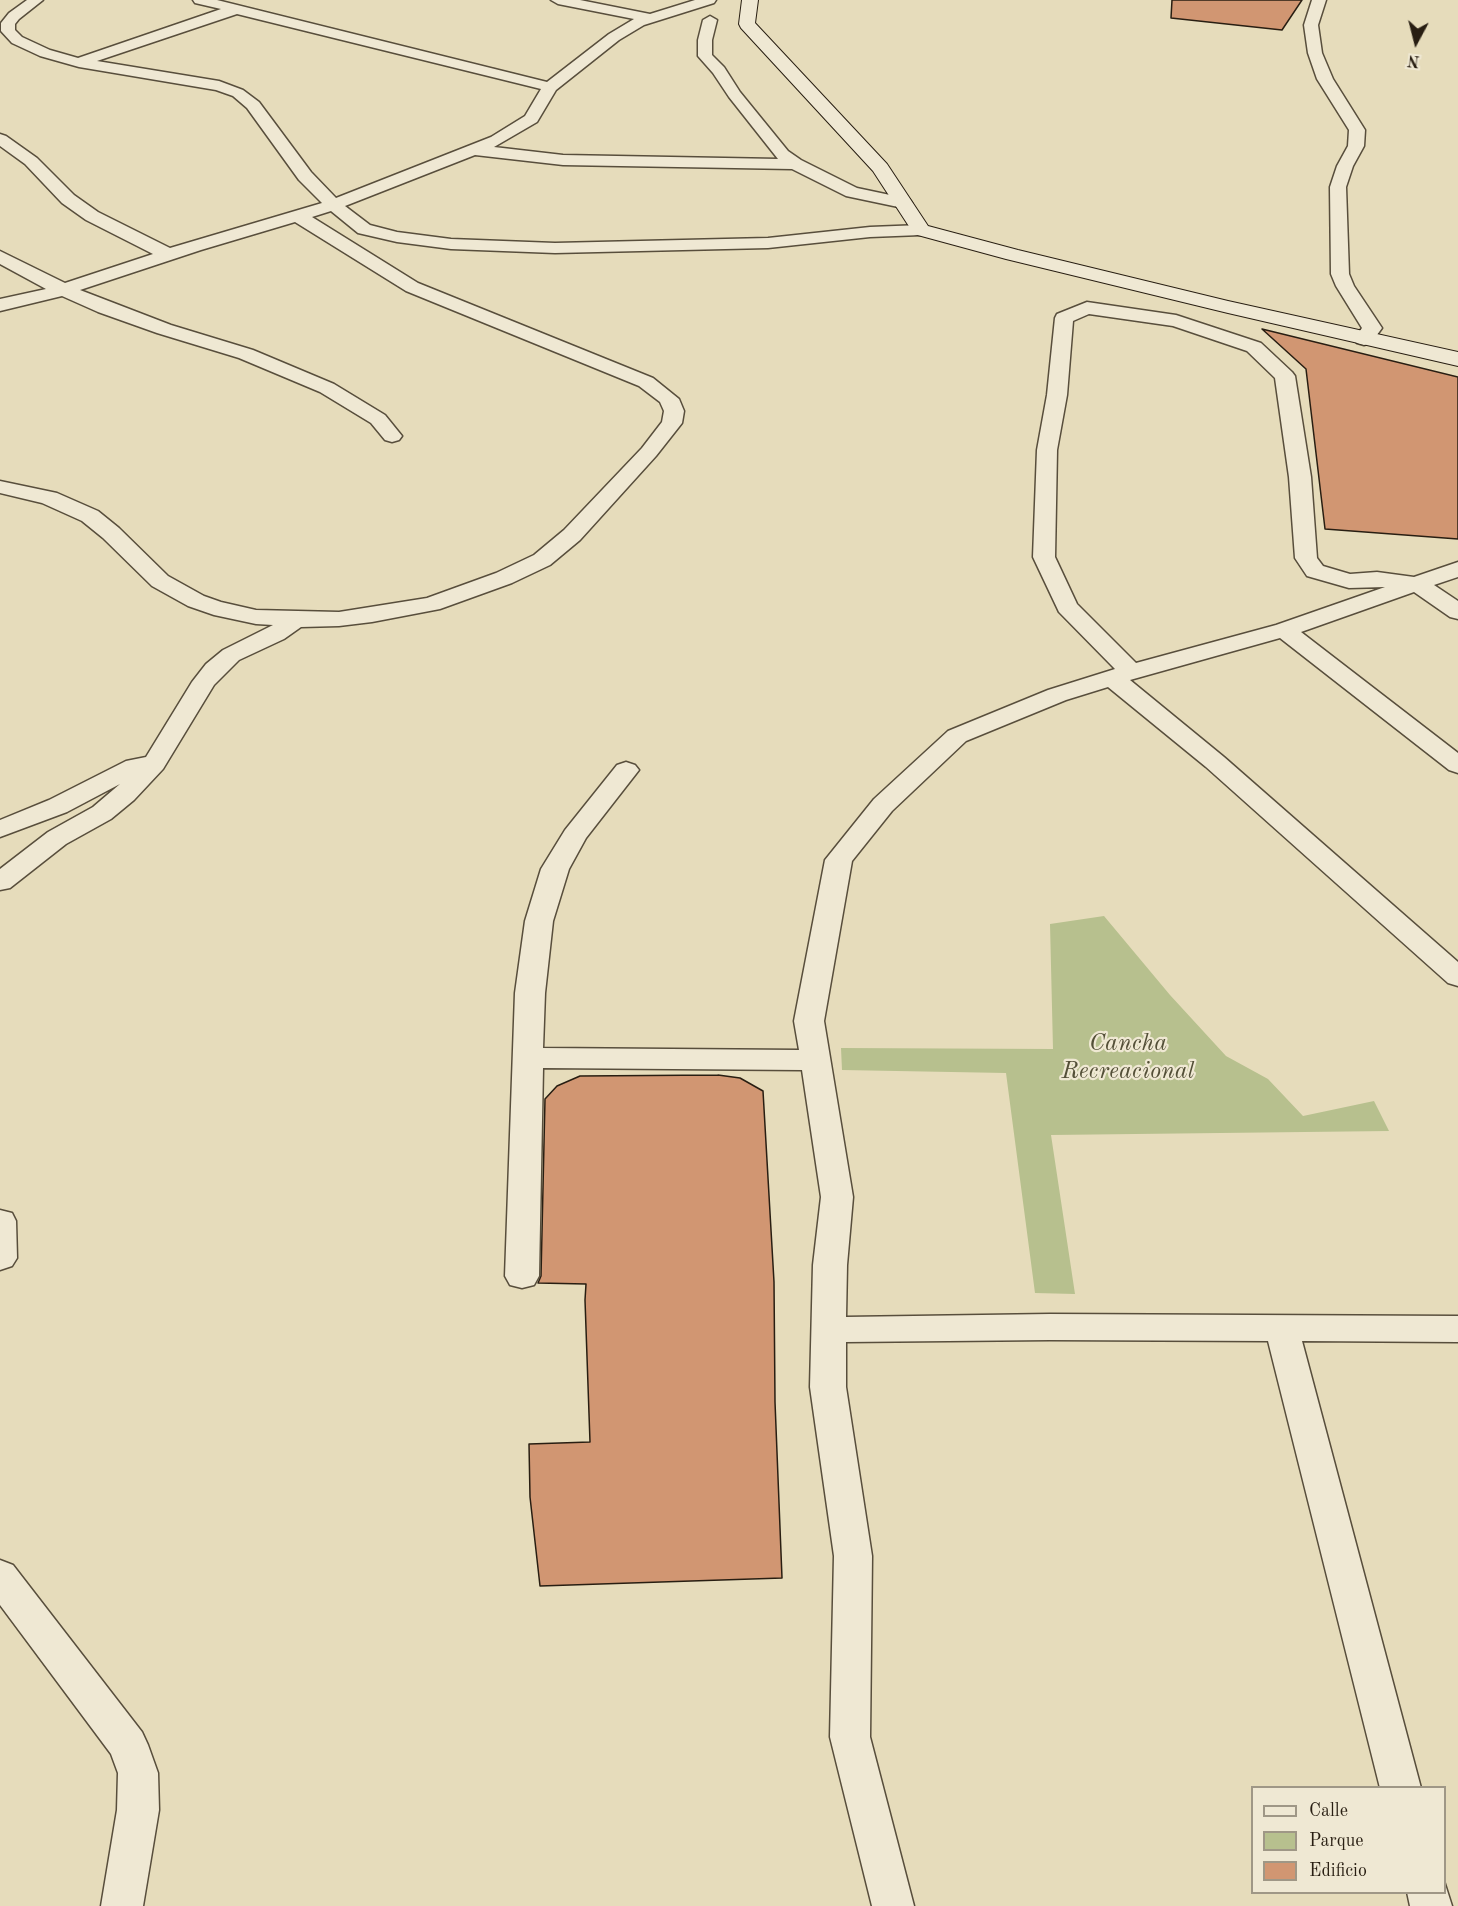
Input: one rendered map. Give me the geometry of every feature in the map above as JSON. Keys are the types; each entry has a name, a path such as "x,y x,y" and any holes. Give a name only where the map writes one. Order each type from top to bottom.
{"street":[{"path":"36,0 4,26 10,35 24,44 79,63 219,86 238,93 250,101 305,176 333,205 364,229 397,237 508,247 645,247 768,243 870,232 921,230 1013,255 1364,339 1458,359"},
{"path":"200,0 550,87"},
{"path":"79,63 158,34 268,0"},
{"path":"558,0 650,18"},
{"path":"0,305 63,290 333,205 475,150 522,126 537,112 539,102 550,87 614,36 650,18 709,0"},
{"path":"750,0 747,24 880,168 921,230"},
{"path":"1319,0 1311,26 1315,53 1325,79 1357,130 1356,146 1345,166 1338,187 1340,207 1338,252 1340,274 1372,328 1364,339"},
{"path":"710,20 705,40 705,56 719,70 772,145 795,164 852,192 903,203"},
{"path":"0,139 31,161 68,199 92,216 169,255"},
{"path":"475,150 562,160 795,164"},
{"path":"0,487 49,498 90,516 160,581 196,601 234,613 297,620 339,619 403,610 458,596 524,570 559,548 649,452 672,423 674,417 669,399 646,382 412,287 298,216"},
{"path":"0,256 63,290 164,329 246,354 327,388 378,419 392,436"},
{"path":"1458,612 1418,584 1377,579 1349,581 1315,571 1306,558 1300,477 1286,376 1254,347 1176,321 1086,308 1064,318 1058,387 1047,450 1044,557 1067,607 1122,675 1215,762 1458,977"},
{"path":"893,1906 850,1737 853,1556 828,1387 830,1265 837,1197 809,1021 839,860 883,805 957,736 1058,695 1284,630 1458,569"},
{"path":"0,882 57,838 115,804 154,765 204,682 215,669 231,655 276,634 297,620"},
{"path":"1284,630 1458,765"},
{"path":"0,829 58,806 135,766 154,765"},
{"path":"522,1276 530,993 539,921 555,869 574,836 626,770"},
{"path":"528,1058 815,1060"},
{"path":"0,1221 0,1258"},
{"path":"829,1330 1050,1327 1282,1330 1458,1329"},
{"path":"1282,1330 1400,1786"},
{"path":"0,1576 128,1745 138,1773 138,1810 122,1906"}],"green space":[{"name":"Cancha Recreacional","path":"1104,916 1170,995 1226,1056 1268,1079 1303,1116 1374,1101 1389,1131 1051,1135 1075,1294 1035,1293 1006,1073 842,1070 841,1048 1053,1049 1050,924"}],"building":[{"path":"1172,0 1302,0 1282,30 1171,18"},
{"path":"1262,329 1458,377 1458,539 1325,529 1306,369"},
{"path":"718,1075 740,1078 763,1091 774,1282 775,1402 782,1578 540,1586 530,1497 529,1444 590,1442 586,1284 538,1283 541,1276 545,1099 557,1086 580,1076"}]}
